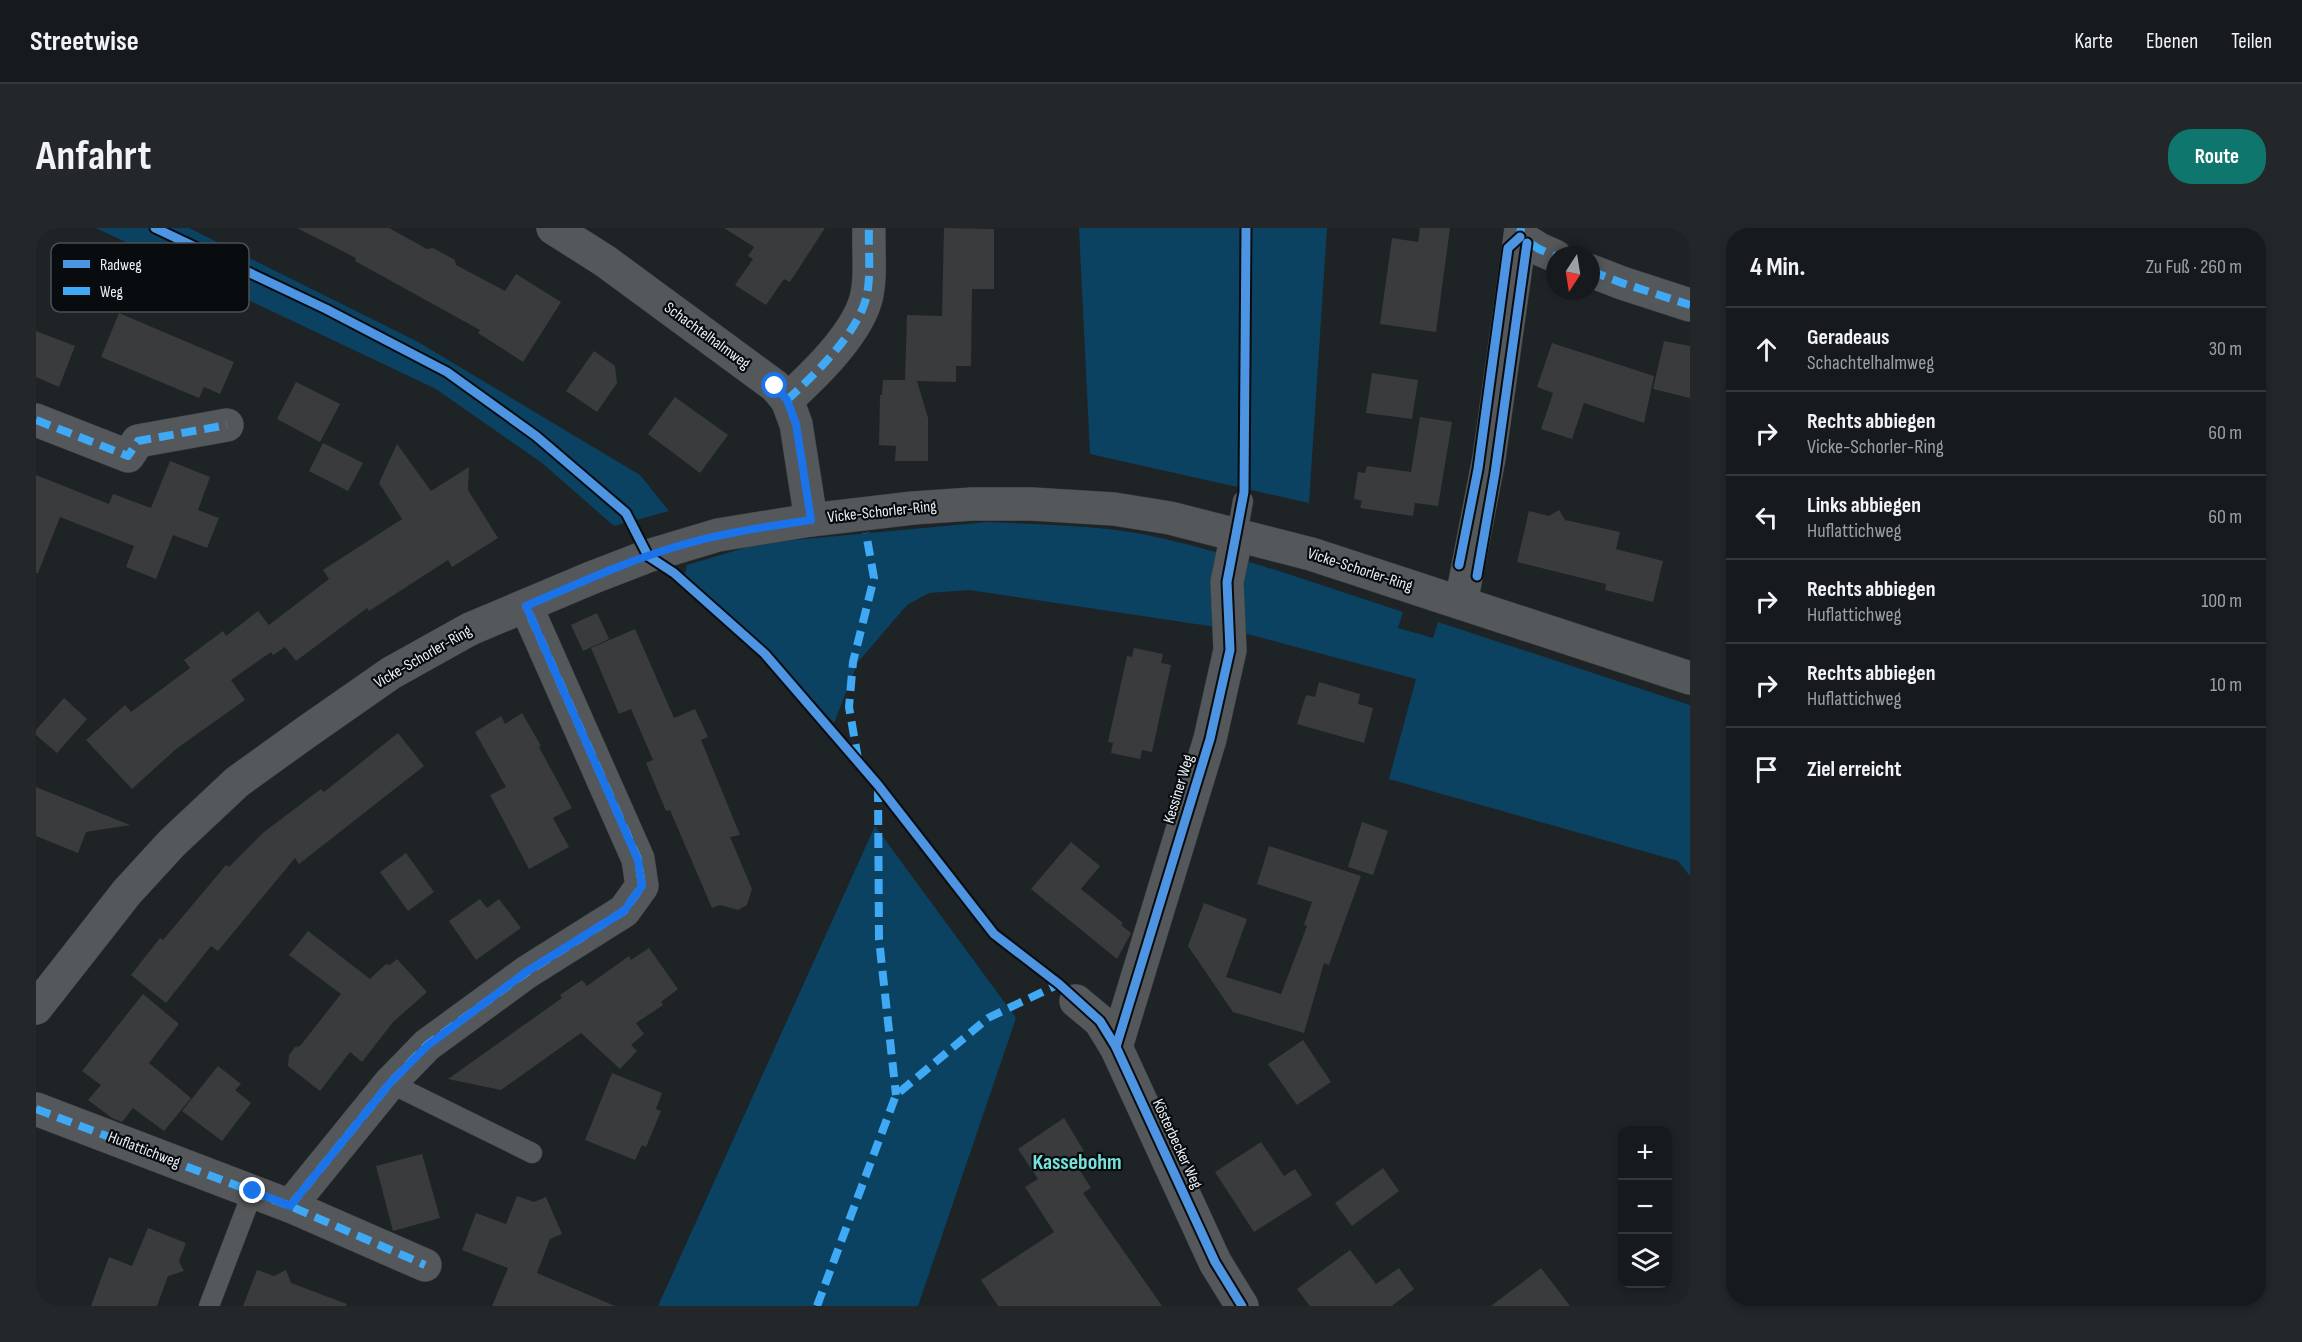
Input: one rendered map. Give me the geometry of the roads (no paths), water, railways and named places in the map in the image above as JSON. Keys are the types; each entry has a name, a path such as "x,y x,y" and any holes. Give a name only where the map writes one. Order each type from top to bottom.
{"street":[{"name":"Schachtelhalmweg","path":"553,228 605,261 775,386 787,400 796,424 811,520"},
{"path":"787,400 820,370 855,322 865,302 869,228"},
{"path":"1520,233 1546,252"},
{"path":"1461,603 1488,458 1520,233"},
{"path":"1600,275 1622,284 1690,304"},
{"path":"36,420 128,456 138,441 227,425"},
{"name":"Vicke-Schorler-Ring","path":"36,1008 127,892 172,843 237,782 391,673 470,629 591,578 686,543 739,531 913,508 972,504 1032,504 1114,509 1170,518 1311,554 1690,678"},
{"name":"Kessiner Weg","path":"1116,1047 1210,739 1230,650 1227,582 1237,534"},
{"path":"290,1206 390,1083 427,1046 518,979 624,911 642,886 638,860 526,606"},
{"name":"Kösterbecker Weg","path":"1076,1001 1100,1021 1116,1047 1215,1262 1242,1306"},
{"name":"Huflattichweg","path":"36,1109 253,1191 425,1265"}],"lane":[{"path":"1237,534 1243,501"},
{"path":"390,1083 532,1154"},
{"path":"210,1306 253,1191"}],"district":[{"name":"Kassebohm","path":"1077,1162"}]}
